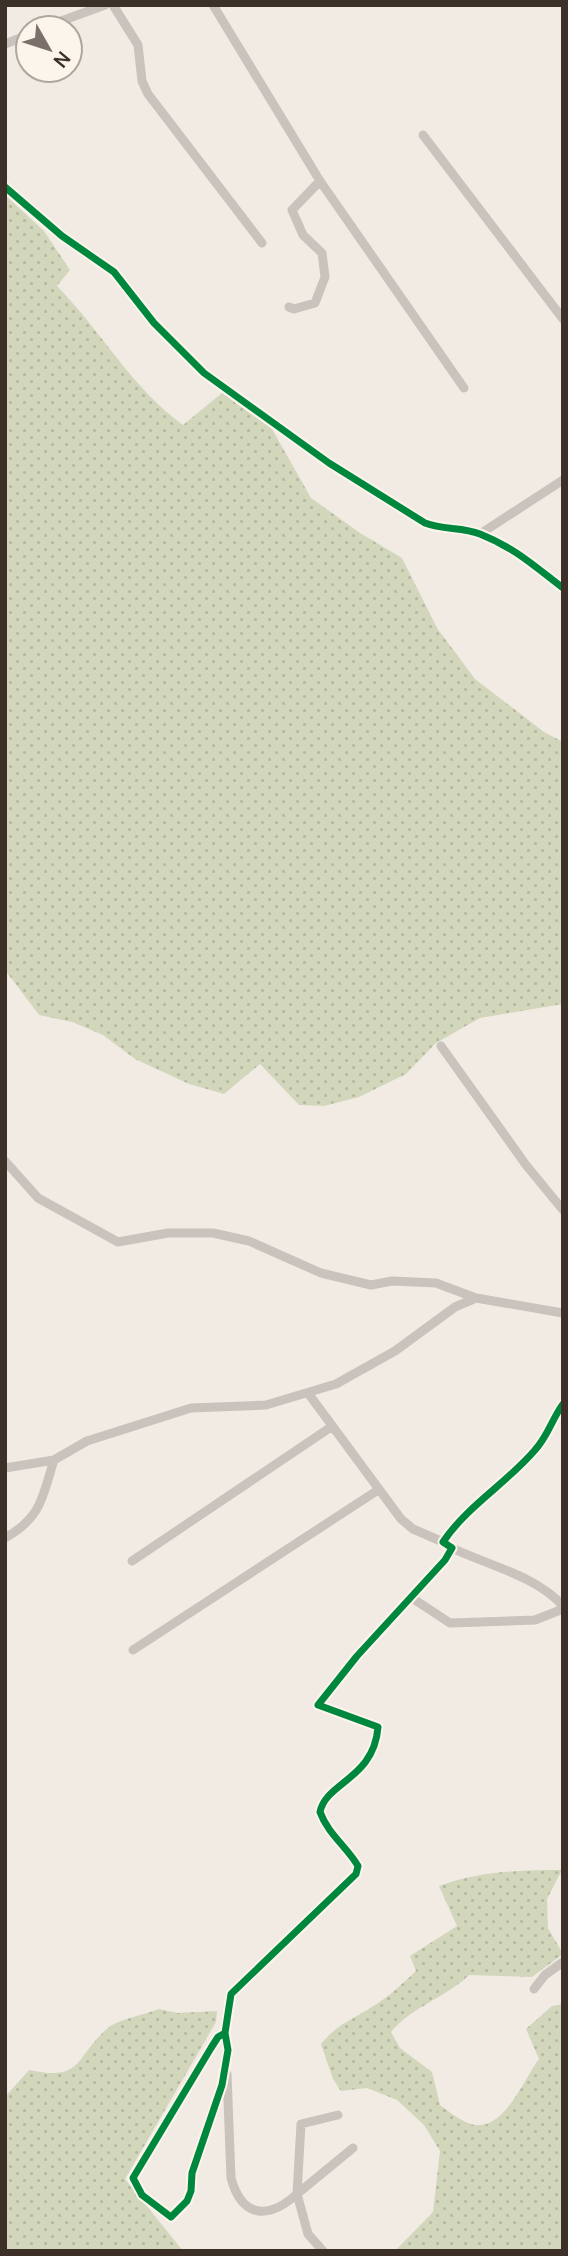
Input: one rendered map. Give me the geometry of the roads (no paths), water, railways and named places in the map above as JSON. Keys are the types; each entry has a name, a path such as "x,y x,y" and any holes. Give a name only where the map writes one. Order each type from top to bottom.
{"street":[{"path":"80,14 105,5"},
{"path":"113,5 138,45 142,81 148,94 262,243"},
{"path":"214,5 320,181 464,388"},
{"path":"424,135 563,319"},
{"path":"289,307 315,303 325,277 322,253 303,235 292,210 320,181"},
{"path":"5,187 62,236 114,272 172,341 204,373 234,396 329,463 425,523 480,534 510,546 563,588"},
{"path":"480,534 563,480"},
{"path":"441,1045 526,1165 563,1210"},
{"path":"5,1161 38,1198 118,1242 168,1233 213,1233 249,1241 321,1273 371,1285 392,1281 436,1283 476,1298 563,1312"},
{"path":"5,1468 54,1460 87,1441 191,1408 252,1407 336,1384 395,1351 455,1307 476,1298"},
{"path":"308,1393 401,1519 413,1529 530,1583 556,1598 563,1608 536,1620 450,1623 412,1598"},
{"path":"443,1542 455,1524 535,1451 549,1433 563,1404"},
{"path":"132,1561 331,1427"},
{"path":"5,1538 33,1520 41,1504 54,1460"},
{"path":"133,1650 378,1490"},
{"path":"225,2034 218,2037 133,2178 142,2195 171,2217 187,2201 191,2191 192,2173 207,2135 226,2065 228,2050 225,2034 231,1994 356,1874 355,1861 332,1833 320,1812 324,1801 362,1768 377,1740 378,1727 318,1705 357,1656 412,1598 452,1548"},
{"path":"534,1989 545,1975 563,1962"},
{"path":"226,2065 230,2165 235,2193 244,2204 258,2213 272,2211 354,2148"},
{"path":"323,2251 308,2234 297,2194 301,2124 338,2115"}]}
